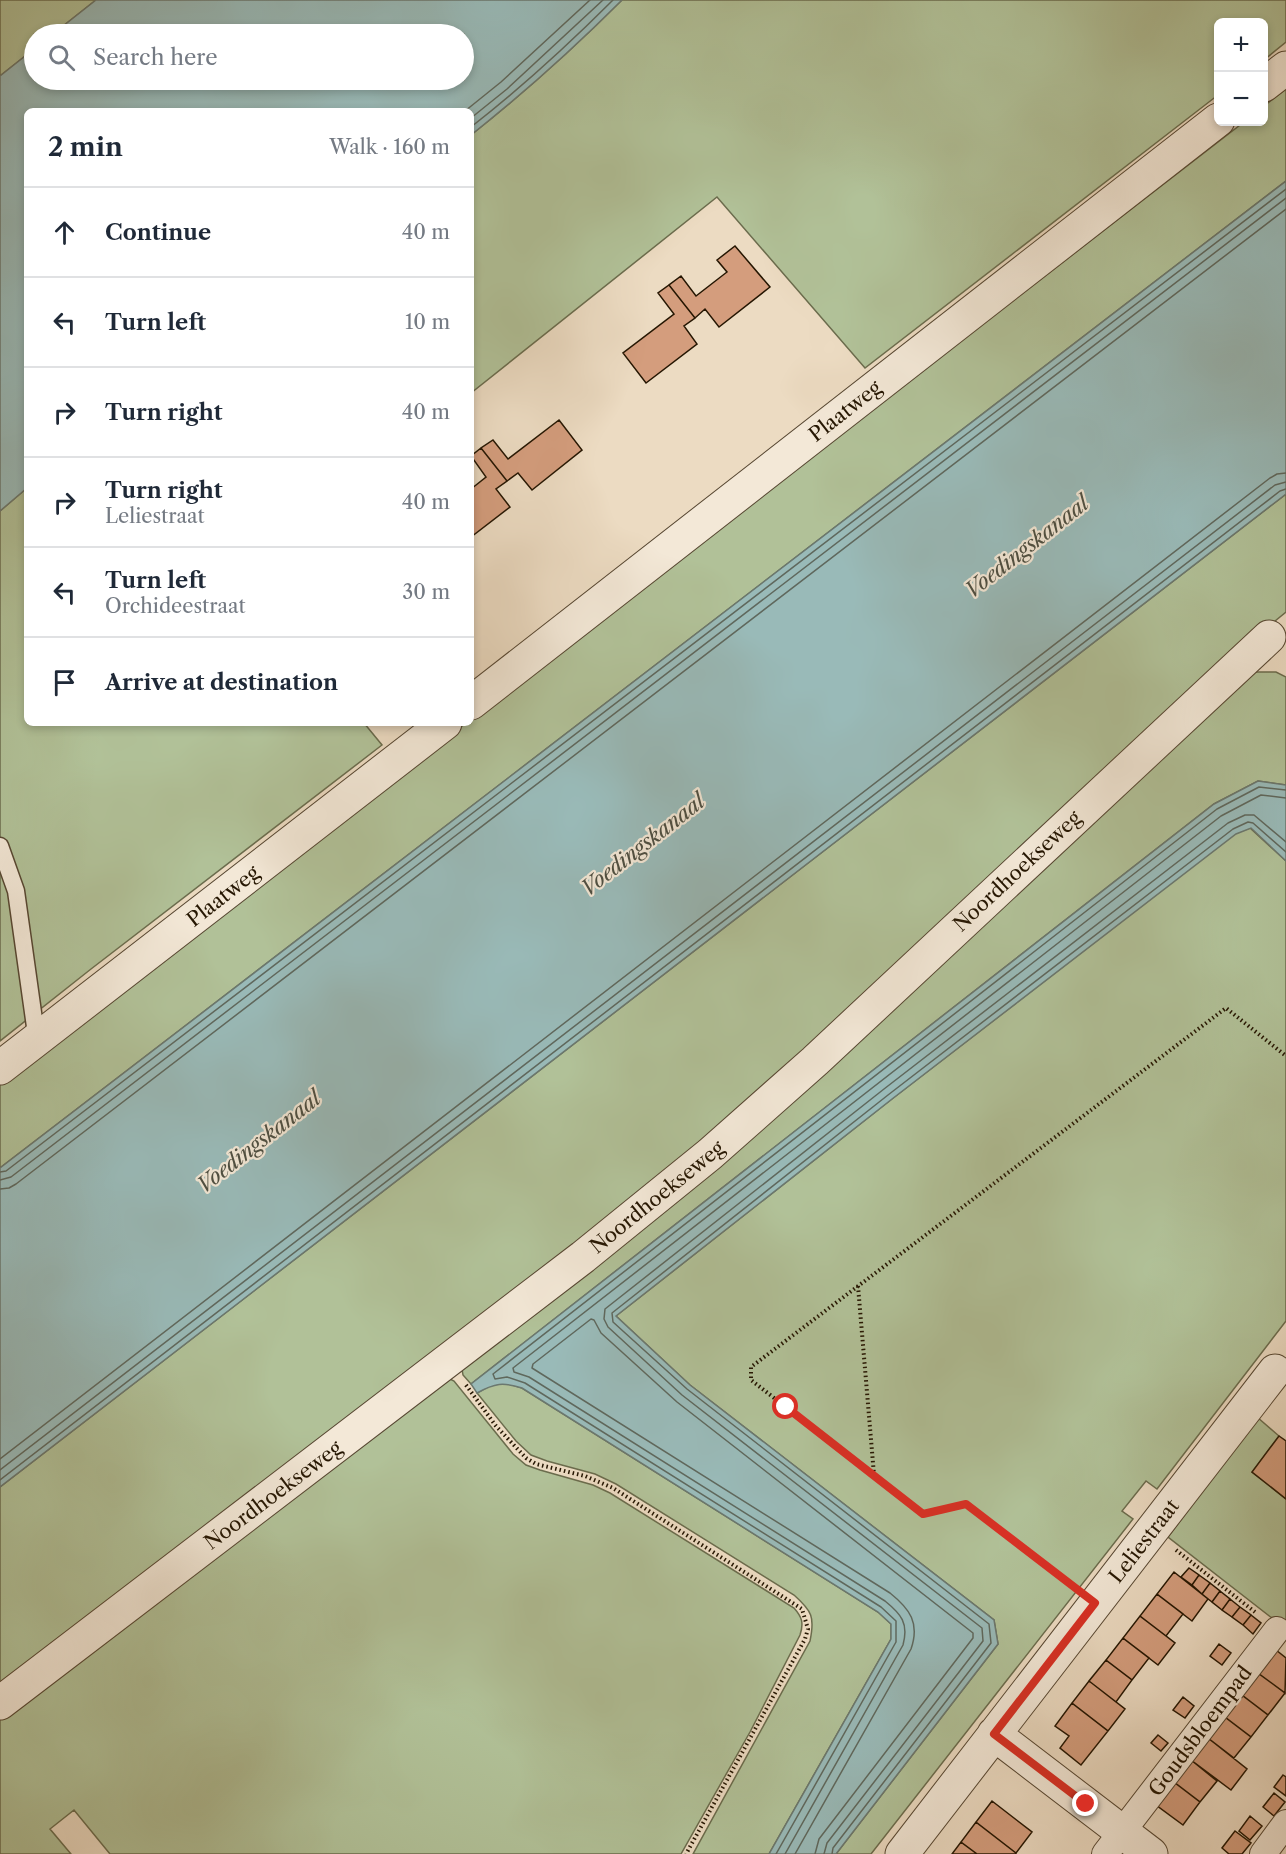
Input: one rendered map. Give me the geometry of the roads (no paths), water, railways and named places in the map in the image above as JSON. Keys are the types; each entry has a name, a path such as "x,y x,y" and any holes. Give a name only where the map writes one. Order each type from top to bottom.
{"street":[{"path":"1268,81 1286,68"},
{"name":"Plaatweg","path":"474,700 1214,123"},
{"name":"Noordhoekseweg","path":"0,1703 565,1271 710,1154 815,1061 1269,637"},
{"name":"Plaatweg","path":"0,1068 441,726"},
{"name":"Leliestraat","path":"902,1854 1095,1603 1282,1368"},
{"name":"Goudsbloempad","path":"1114,1843 1277,1630"},
{"path":"994,1734 1114,1843 1150,1854"},
{"path":"1263,1854 1286,1823"}],"lane":[{"path":"0,846 16,891 37,1041"}],"water":[{"path":"96,0 622,0 548,70 474,133 474,108 24,108 24,491 0,511 0,76 24,57 24,90 474,90 474,24 66,24"},
{"name":"Voedingskanaal","path":"1286,181 1286,494 0,1487 0,1168"},
{"path":"1258,781 1286,785 1286,861 1251,828 1236,834 892,1099 616,1316 690,1385 994,1620 998,1644 836,1854 769,1854 891,1639 891,1624 878,1612 522,1388 499,1385 477,1393 471,1384 1214,804"}]}
